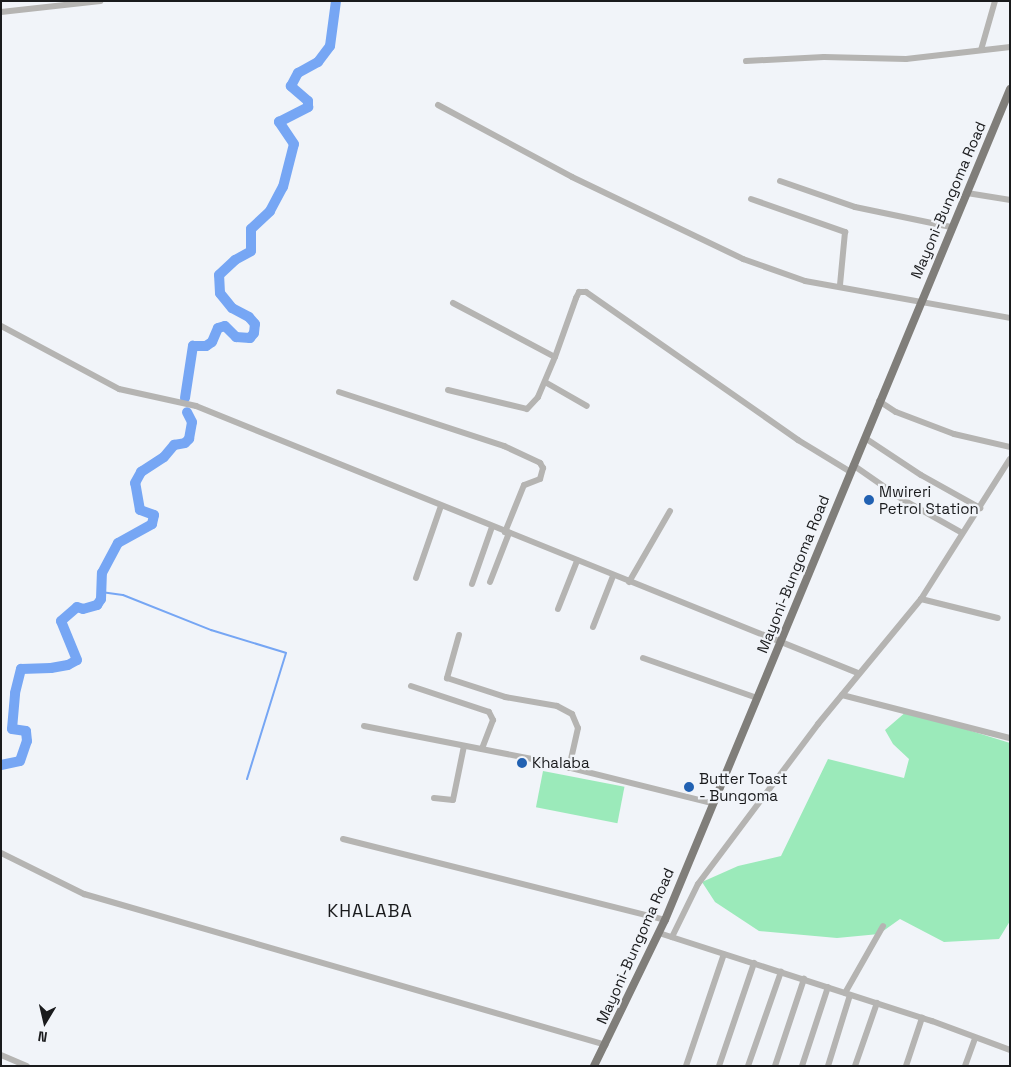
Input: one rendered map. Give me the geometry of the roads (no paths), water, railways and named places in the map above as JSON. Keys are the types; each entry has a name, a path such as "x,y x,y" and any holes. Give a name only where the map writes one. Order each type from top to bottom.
{"main road":[{"name":"Mayoni-Bungoma Road","path":"594,1066 606,1045 665,920 779,641 812,569 851,468 1010,89"}],"street":[{"path":"1,12 100,1"},
{"path":"981,50 995,1"},
{"path":"746,61 824,58 906,59 1010,47"},
{"path":"438,105 572,177 708,244 789,276 920,303 1010,318"},
{"path":"780,181 855,207 951,227"},
{"path":"967,193 1010,200"},
{"path":"751,199 845,232 840,285"},
{"path":"448,390 527,409 534,403 545,382 579,292 586,292 798,440 851,468 962,533"},
{"path":"453,303 556,357"},
{"path":"1,326 118,390 196,406 613,576 858,673"},
{"path":"545,382 587,406"},
{"path":"338,392 504,446 540,463 543,468 540,479 524,485 490,582"},
{"path":"879,402 896,412 954,434 1010,447"},
{"path":"865,438 920,475 980,508"},
{"path":"672,937 698,884 858,673 921,599 1010,459"},
{"path":"416,578 440,506"},
{"path":"629,582 670,511"},
{"path":"472,584 492,526"},
{"path":"558,609 577,561"},
{"path":"593,627 613,576"},
{"path":"921,599 998,618"},
{"path":"459,635 446,678 505,698 557,706 572,714 578,728 569,768"},
{"path":"643,658 757,698"},
{"path":"411,686 489,712 493,720 482,749"},
{"path":"842,695 1010,738"},
{"path":"364,726 569,768 712,803"},
{"path":"434,798 453,800 464,746"},
{"path":"342,838 665,920"},
{"path":"1,853 84,894 606,1045"},
{"path":"828,1066 847,994 883,926"},
{"path":"659,933 877,1003 1010,1050"},
{"path":"686,1066 724,954"},
{"path":"719,1066 754,963"},
{"path":"748,1066 781,972"},
{"path":"775,1066 804,980"},
{"path":"802,1066 828,987"},
{"path":"855,1066 877,1003"},
{"path":"906,1066 922,1018"},
{"path":"965,1066 975,1039"},
{"path":"1,1055 23,1065"}],"waterway":[{"path":"185,398 193,346 206,346 212,342 218,328 225,326 236,337 250,338 254,333 255,324 249,317 232,308 220,293 219,275 235,260 251,251 251,229 270,211 283,187 294,144 279,122 308,107 308,101 291,86 298,73 318,62 330,46 336,1"},
{"path":"1,765 20,761 27,741 26,731 12,729 15,693 21,669 51,668 68,665 77,660 61,621 77,607 83,609 97,605 101,599 102,573 118,543 152,524 154,515 140,510 135,483 141,472 164,457 174,445 185,443 189,439 192,422 187,412"},
{"path":"101,592 123,595 211,630 286,653 247,779"}],"place":[{"name":"Mwireri Petrol Station","path":"869,500"},
{"name":"Khalaba","path":"522,763"},
{"name":"Butter Toast - Bungoma","path":"689,787"}],"district":[{"name":"KHALABA","path":"370,911"}]}
